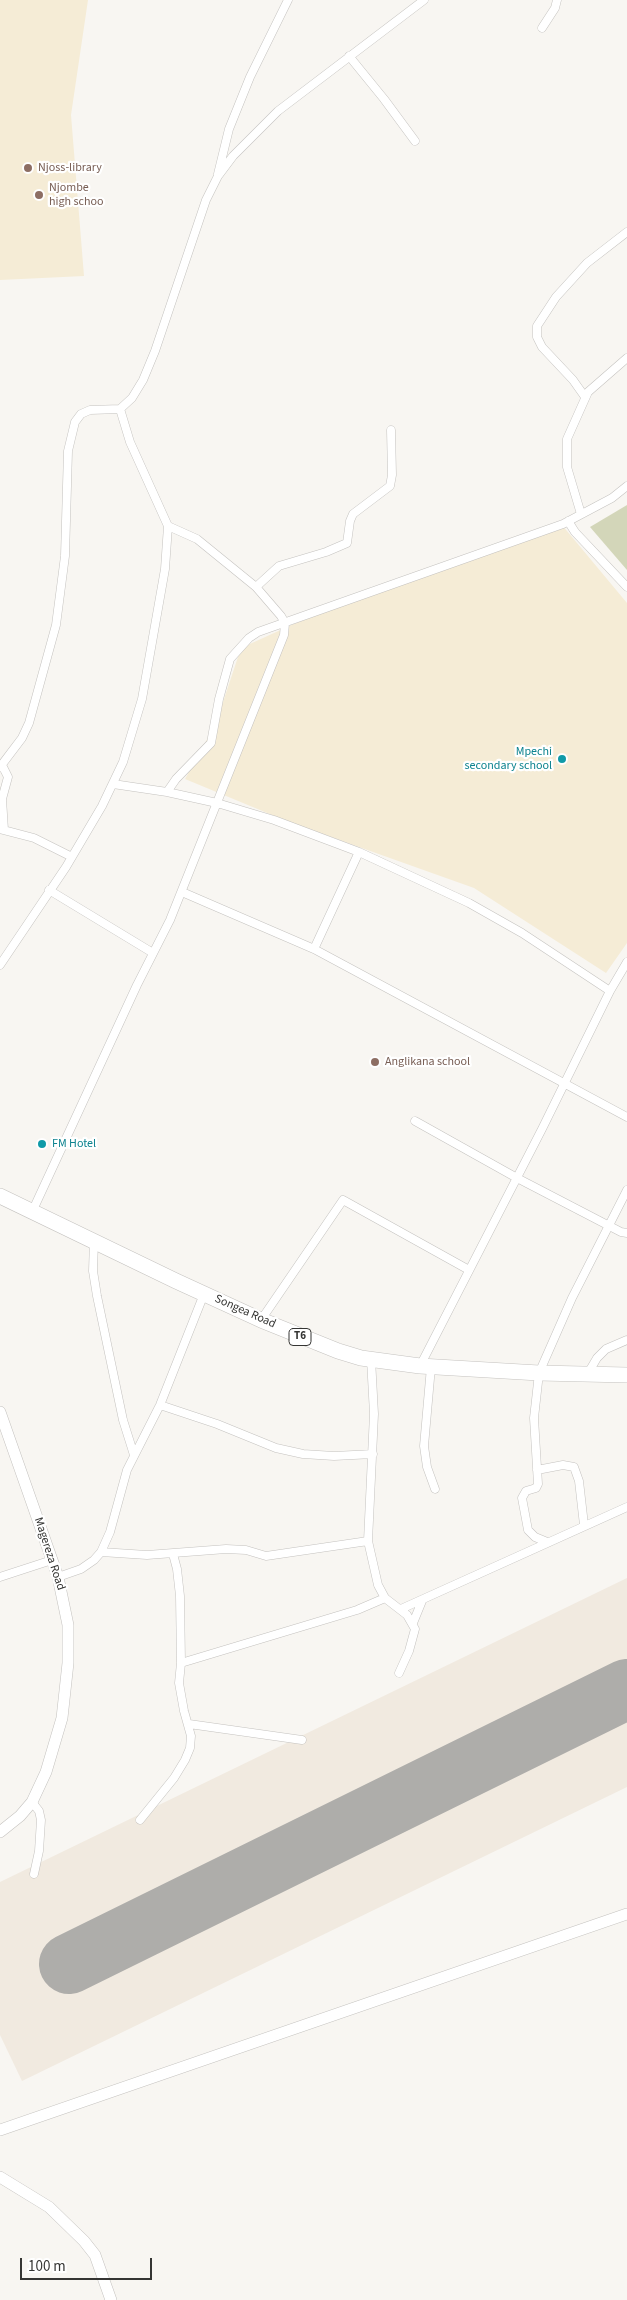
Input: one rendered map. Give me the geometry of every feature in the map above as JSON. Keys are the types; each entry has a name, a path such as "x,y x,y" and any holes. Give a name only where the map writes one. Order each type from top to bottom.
{"highway":[{"name":"Songea Road","path":"0,1196 204,1294 323,1346 371,1359 425,1367 587,1375 627,1375"}],"street":[{"path":"218,176 229,128 250,77 288,0"},
{"path":"72,857 34,838 2,830 2,799 8,778 1,766 22,738 29,723 56,625 65,556 68,451 75,422 80,414 90,410 120,409 132,398 149,369 206,200 218,176 233,156 262,125 424,0"},
{"path":"542,28 555,8 557,0"},
{"path":"349,56 415,141"},
{"path":"585,397 573,380 542,347 537,336 537,326 556,297 586,263 627,232"},
{"path":"581,514 567,467 566,446 570,430 585,397 604,376 627,358"},
{"path":"0,965 72,857 114,784 131,738 142,699 165,570 168,526 130,442 120,409"},
{"path":"256,588 279,566 333,550 347,543 350,520 353,514 390,486 392,475 391,430"},
{"path":"166,792 211,744 219,699 230,659 234,652 258,632 568,521 612,498 627,486"},
{"path":"568,521 575,532 627,587"},
{"path":"32,1212 182,892 194,857 281,647 284,635 285,623 256,588 197,539 168,526"},
{"path":"114,784 166,792 217,803 274,820 359,852 469,902 522,933 610,991"},
{"path":"314,949 359,852"},
{"path":"49,890 153,953"},
{"path":"182,892 314,949 627,1117"},
{"path":"435,1490 427,1468 424,1446 425,1367 469,1270 610,991 627,962"},
{"path":"416,1121 517,1178 627,1233"},
{"path":"547,1542 530,1533 523,1509 523,1494 536,1488 538,1484 535,1404 539,1373 572,1298 627,1190"},
{"path":"261,1320 343,1200 469,1270"},
{"path":"94,1242 93,1271 97,1296 123,1420 134,1455"},
{"path":"58,1577 81,1570 101,1552 110,1532 127,1470 160,1406 204,1294"},
{"path":"587,1375 597,1358 606,1350 627,1340"},
{"path":"371,1359 374,1414 368,1541 378,1585 385,1598 401,1610 413,1623 415,1629 414,1638 399,1673"},
{"path":"160,1406 217,1424 276,1448 303,1454 334,1456 373,1454"},
{"name":"Magereza Road","path":"0,1412 58,1577 68,1625 66,1692 56,1744 32,1802 20,1816 1,1830"},
{"path":"537,1470 563,1465 574,1467 579,1481 584,1526"},
{"path":"401,1610 627,1507"},
{"path":"101,1552 147,1556 226,1549 246,1550 266,1556 368,1541"},
{"path":"140,1820 185,1760 191,1736 180,1695 179,1582 173,1554"},
{"path":"0,1577 52,1560"},
{"path":"181,1662 357,1610 385,1598"},
{"path":"413,1623 422,1601"},
{"path":"189,1724 302,1740"},
{"path":"32,1802 39,1811 41,1820 39,1851 34,1874"},
{"path":"0,2130 627,1914"},
{"path":"0,2177 49,2207 84,2241 95,2255 111,2300"}],"shaded area":[{"name":"Njombe high schoo","path":"0,0 88,0 71,115 84,276 0,280"},
{"path":"562,525 627,603 627,943 606,973 474,888 289,822 185,779 216,723 241,648 296,623"},
{"path":"627,1578 627,1787 22,2081 0,2035 0,1882"}],"green space":[{"path":"627,505 627,570 590,527"}],"runway":[{"path":"69,1964 627,1689"}],"place":[{"name":"Njoss-library","path":"28,168"},
{"name":"Njombe high schoo","path":"39,195"},
{"name":"Mpechi secondary school","path":"562,759"},
{"name":"Anglikana school","path":"375,1062"},
{"name":"FM Hotel","path":"42,1144"}]}
